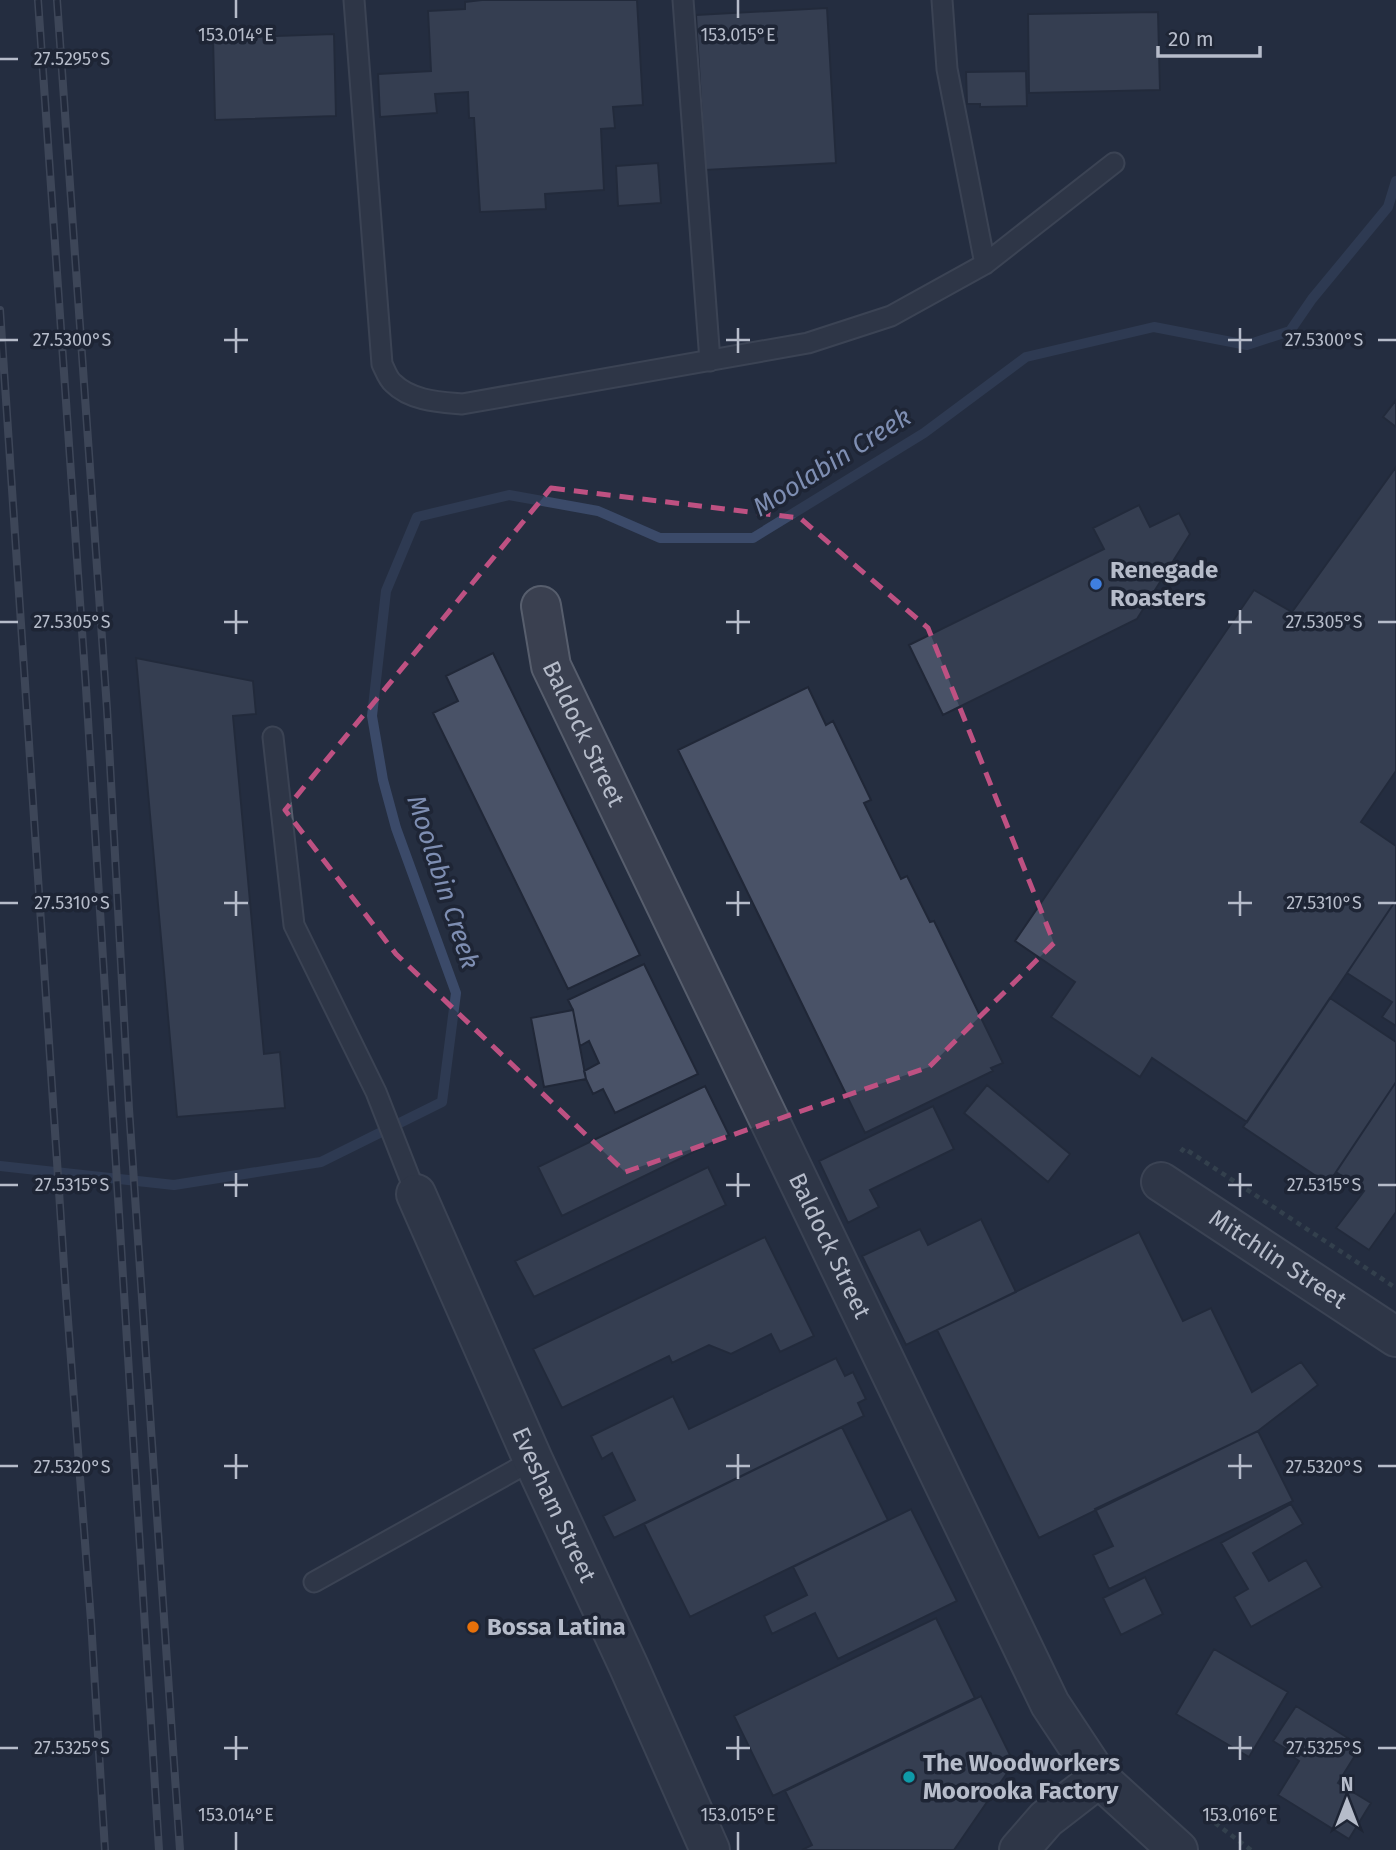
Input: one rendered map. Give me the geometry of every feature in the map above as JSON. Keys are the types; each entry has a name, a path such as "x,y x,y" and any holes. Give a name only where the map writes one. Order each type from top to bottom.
{"street":[{"name":"Baldock Street","path":"541,606 551,666 1050,1704 1099,1778 1178,1850"},
{"name":"Mitchlin Street","path":"1169,1170 1396,1337"},
{"name":"Evesham Street","path":"416,1194 710,1850"},
{"path":"1019,1850 1046,1819 1099,1778"}],"lane":[{"path":"354,0 382,364 393,383 409,394 431,401 462,404 808,343 891,316 985,264 1114,163"},
{"path":"683,0 710,361"},
{"path":"942,0 947,69 985,264"},
{"path":"273,737 294,925 376,1092 416,1194"},
{"path":"314,1582 533,1460"}],"path":[{"path":"1169,1170 1184,1148 1396,1287"},
{"path":"1215,1824 1251,1850"}],"highlighted area":[{"path":"551,488 800,518 928,628 1054,943 929,1067 625,1172 396,954 285,810"}],"building":[{"path":"637,0 643,105 613,107 615,128 601,129 604,190 545,194 546,209 480,212 474,118 469,118 468,92 435,94 437,113 380,117 378,74 431,71 428,11 465,9 465,2"},
{"path":"827,8 836,163 705,170 696,15"},
{"path":"1158,12 1160,90 1029,93 1028,14"},
{"path":"334,34 336,116 215,120 213,38"},
{"path":"1026,71 1027,106 980,107 980,104 967,104 966,72"},
{"path":"658,163 661,203 618,206 616,166"},
{"path":"1396,400 1396,427 1383,417"},
{"path":"1396,467 1396,771 1361,822 1396,846 1396,900 1247,1122 1152,1058 1140,1077 1051,1017 1075,982 1015,941 1254,590 1292,612"},
{"name":"Renegade Roasters","path":"1139,505 1150,527 1179,513 1190,534 1137,619 943,715 909,645 1104,549 1093,528"},
{"path":"493,653 640,955 568,989 433,713 458,701 446,676"},
{"path":"136,658 253,681 256,714 233,716 264,1054 280,1052 285,1108 177,1117"},
{"path":"808,687 826,725 833,721 871,800 864,803 901,879 907,876 930,922 934,921 1003,1063 991,1068 993,1071 865,1133 678,750"},
{"path":"1396,900 1396,1026 1382,1017 1392,1002 1347,973"},
{"path":"644,964 698,1074 615,1113 603,1089 593,1094 586,1079 584,1071 599,1063 589,1041 580,1046 573,1010 568,1000"},
{"path":"1330,998 1396,1042 1396,1082 1328,1184 1243,1127"},
{"path":"573,1010 586,1079 544,1087 531,1018"},
{"path":"1396,1082 1396,1212 1369,1250 1336,1228 1364,1191 1336,1172"},
{"path":"987,1085 1070,1154 1048,1182 964,1113"},
{"path":"705,1086 729,1135 562,1216 538,1167"},
{"path":"933,1106 954,1149 870,1190 879,1207 848,1223 819,1161"},
{"path":"708,1167 726,1205 534,1297 515,1261"},
{"path":"981,1219 1016,1292 906,1345 862,1256 920,1229 928,1245"},
{"path":"1139,1232 1183,1321 1211,1308 1252,1392 1301,1362 1318,1385 1258,1431 1039,1538 937,1330"},
{"path":"765,1237 814,1336 780,1352 771,1334 731,1354 709,1345 672,1363 669,1356 562,1408 533,1349"},
{"path":"836,1358 845,1376 853,1372 866,1399 858,1403 864,1416 614,1538 603,1516 635,1500 612,1453 602,1459 591,1436 673,1396 689,1429"},
{"path":"842,1427 888,1520 690,1617 644,1524"},
{"path":"1258,1431 1293,1501 1109,1589 1093,1555 1113,1546 1095,1509"},
{"path":"1291,1504 1303,1524 1253,1553 1269,1581 1306,1560 1322,1587 1251,1627 1234,1597 1248,1589 1221,1543"},
{"path":"911,1509 957,1601 838,1659 815,1613 772,1634 764,1616 807,1595 793,1567"},
{"path":"1145,1577 1163,1614 1121,1635 1103,1598"},
{"path":"936,1618 975,1698 773,1796 734,1716"},
{"path":"1214,1649 1288,1692 1249,1757 1176,1714"},
{"name":"The Woodworkers Moorooka Factory","path":"981,1696 1014,1763 954,1850 802,1850 812,1845 785,1791"},
{"path":"1296,1706 1361,1746 1338,1783 1371,1803 1349,1839 1278,1795 1299,1761 1292,1756 1294,1754 1273,1741"}],"waterway":[{"name":"Moolabin Creek","path":"0,1166 174,1185 321,1162 442,1102 456,993 396,828 383,780 372,716 386,591 417,517 509,495 598,511 660,538 753,538 924,433 1026,357 1154,327 1247,345 1290,331 1312,299 1388,207 1396,181"}],"railway":[{"path":"38,0 86,688 159,1850"},
{"path":"57,0 107,709 129,1109 180,1850"},
{"path":"0,310 105,1850"}],"place":[{"name":"Renegade Roasters","path":"1096,584"},
{"name":"Bossa Latina","path":"473,1627"},
{"name":"The Woodworkers Moorooka Factory","path":"909,1777"}]}
